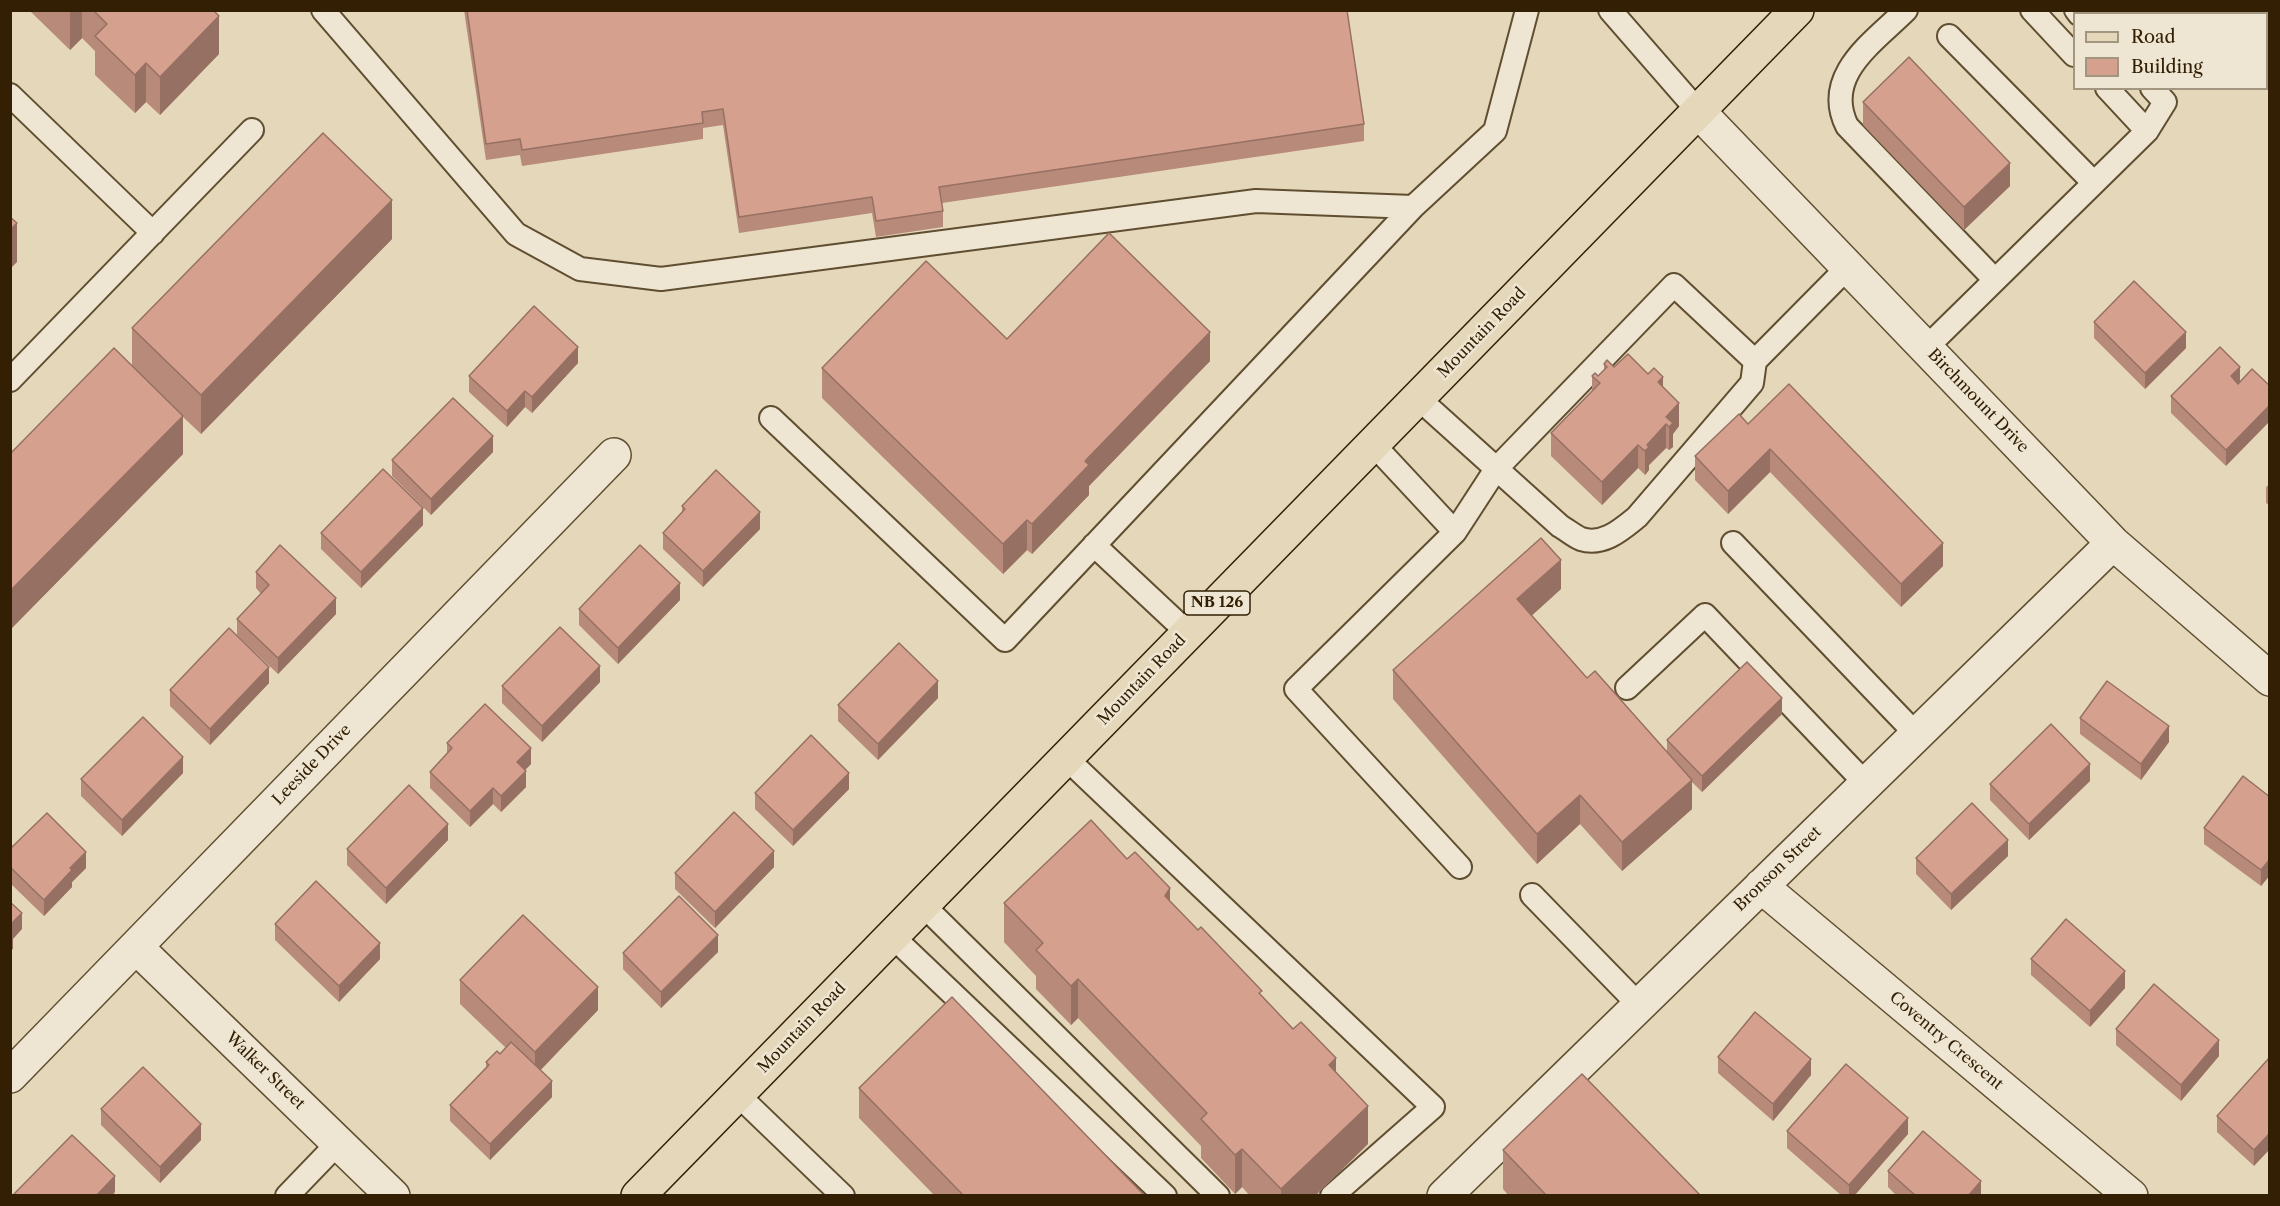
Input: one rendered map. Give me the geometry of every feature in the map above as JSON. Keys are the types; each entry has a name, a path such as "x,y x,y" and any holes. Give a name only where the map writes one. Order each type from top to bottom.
{"main road":[{"name":"Mountain Road","path":"638,1196 1797,10"}],"street":[{"name":"Birchmount Drive","path":"1698,111 2113,543 2270,679"},
{"name":"Leeside Drive","path":"10,1076 614,454"},
{"name":"Bronson Street","path":"1444,1196 2113,543"},
{"name":"Coventry Crescent","path":"1761,886 2131,1196"},
{"name":"Walker Street","path":"136,947 393,1196"}],"lane":[{"path":"323,10 516,234 580,269 661,279 1256,201 1413,207"},
{"path":"771,418 1005,640 1413,207 1495,130 1527,10"},
{"path":"1610,10 1698,111"},
{"path":"1906,10 1854,61 1845,76 1839,96 1841,114 1847,126 1994,279"},
{"path":"2032,10 2073,54"},
{"path":"1950,36 2093,182"},
{"path":"2109,90 2147,131"},
{"path":"1927,347 2147,131 2165,102 2154,90"},
{"path":"10,95 153,233"},
{"path":"10,380 252,129"},
{"path":"1418,398 1560,526 1581,539 1602,540 1618,532 1637,517 1752,383 1755,361 1848,267"},
{"path":"1460,867 1296,688 1455,532 1496,469 1674,285 1755,361"},
{"path":"1373,444 1455,532"},
{"path":"1732,543 1916,734"},
{"path":"1094,545 1188,633"},
{"path":"1628,688 1706,615 1866,784"},
{"path":"1066,758 1433,1107 1332,1196"},
{"path":"1533,895 1639,1005"},
{"path":"923,905 1218,1196"},
{"path":"892,936 1164,1196"},
{"path":"737,1094 843,1196"},
{"path":"288,1196 338,1143"}],"building":[{"path":"93,10 213,10 219,16 160,77 146,63 135,75 95,36 107,24"},
{"path":"467,10 1347,10 1364,124 939,187 943,211 876,221 872,197 739,217 723,109 702,112 703,123 522,150 520,139 486,144"},
{"path":"1909,57 2010,163 1964,207 1863,102"},
{"path":"323,133 392,200 201,395 132,328"},
{"path":"10,217 17,223 10,230"},
{"path":"1109,233 1210,332 1085,461 1089,465 1032,524 1027,520 1003,544 822,368 926,261 1007,339"},
{"path":"2134,281 2186,332 2145,373 2094,322"},
{"path":"534,306 578,347 532,397 525,391 507,411 469,376"},
{"path":"2220,347 2240,367 2231,376 2238,384 2252,369 2270,386 2270,405 2226,450 2171,396"},
{"path":"114,348 183,416 10,591 10,454"},
{"path":"1628,354 1648,374 1654,368 1663,377 1658,382 1679,403 1666,417 1673,423 1669,427 1666,424 1647,445 1649,447 1645,451 1638,445 1602,482 1551,433 1600,383 1592,376 1595,373 1598,376 1607,367 1604,364 1607,360 1614,367"},
{"path":"1789,384 1943,543 1901,584 1770,449 1728,491 1695,456 1739,414 1748,424"},
{"path":"453,398 493,436 431,499 392,460"},
{"path":"383,469 423,508 361,572 321,533"},
{"path":"716,470 760,512 703,571 663,533 685,509 682,506"},
{"path":"1541,538 1561,560 1517,599 1587,678 1595,671 1692,780 1622,842 1580,795 1537,834 1393,670"},
{"path":"280,545 336,598 278,658 237,619 269,585 256,572"},
{"path":"640,545 680,583 618,648 579,609"},
{"path":"560,627 600,666 542,726 502,686"},
{"path":"229,628 269,667 210,729 170,690"},
{"path":"899,643 938,681 878,744 838,705"},
{"path":"1747,662 1782,698 1702,776 1667,740"},
{"path":"2107,681 2169,726 2141,764 2080,718"},
{"path":"485,704 531,748 517,762 526,771 501,796 493,788 470,811 430,772 452,748 447,743"},
{"path":"143,717 183,757 122,820 81,779"},
{"path":"2051,724 2090,764 2029,824 1990,784"},
{"path":"811,735 849,773 793,830 755,793"},
{"path":"2243,776 2270,797 2270,859 2261,870 2204,828"},
{"path":"409,785 448,824 386,888 347,849"},
{"path":"1972,803 2008,840 1951,894 1916,858"},
{"path":"734,812 774,851 715,912 675,873"},
{"path":"47,813 86,852 44,900 10,867 10,849"},
{"path":"1091,820 1127,859 1135,852 1170,888 1165,896 1198,930 1201,927 1262,991 1259,993 1293,1029 1301,1022 1336,1058 1329,1065 1368,1106 1281,1189 1242,1149 1235,1155 1201,1119 1207,1113 1078,979 1071,986 1036,950 1043,943 1004,903"},
{"path":"316,881 380,943 339,986 275,924"},
{"path":"679,896 718,935 661,992 623,953"},
{"path":"10,902 22,913 10,925"},
{"path":"523,915 598,987 535,1052 460,980"},
{"path":"2066,919 2125,971 2090,1011 2031,959"},
{"path":"2154,984 2219,1040 2181,1085 2116,1029"},
{"path":"952,997 1145,1196 964,1196 859,1088"},
{"path":"1755,1012 1811,1059 1773,1104 1718,1057"},
{"path":"511,1042 552,1081 490,1144 450,1105 489,1065 486,1062 497,1051 500,1054"},
{"path":"2270,1057 2270,1133 2254,1150 2217,1116"},
{"path":"1846,1064 1908,1118 1849,1185 1787,1131"},
{"path":"143,1067 201,1124 160,1167 101,1109"},
{"path":"1582,1074 1701,1196 1547,1196 1503,1150"},
{"path":"1923,1131 1981,1181 1968,1196 1916,1196 1888,1171"},
{"path":"72,1135 115,1176 96,1196 15,1196 14,1194"}]}
